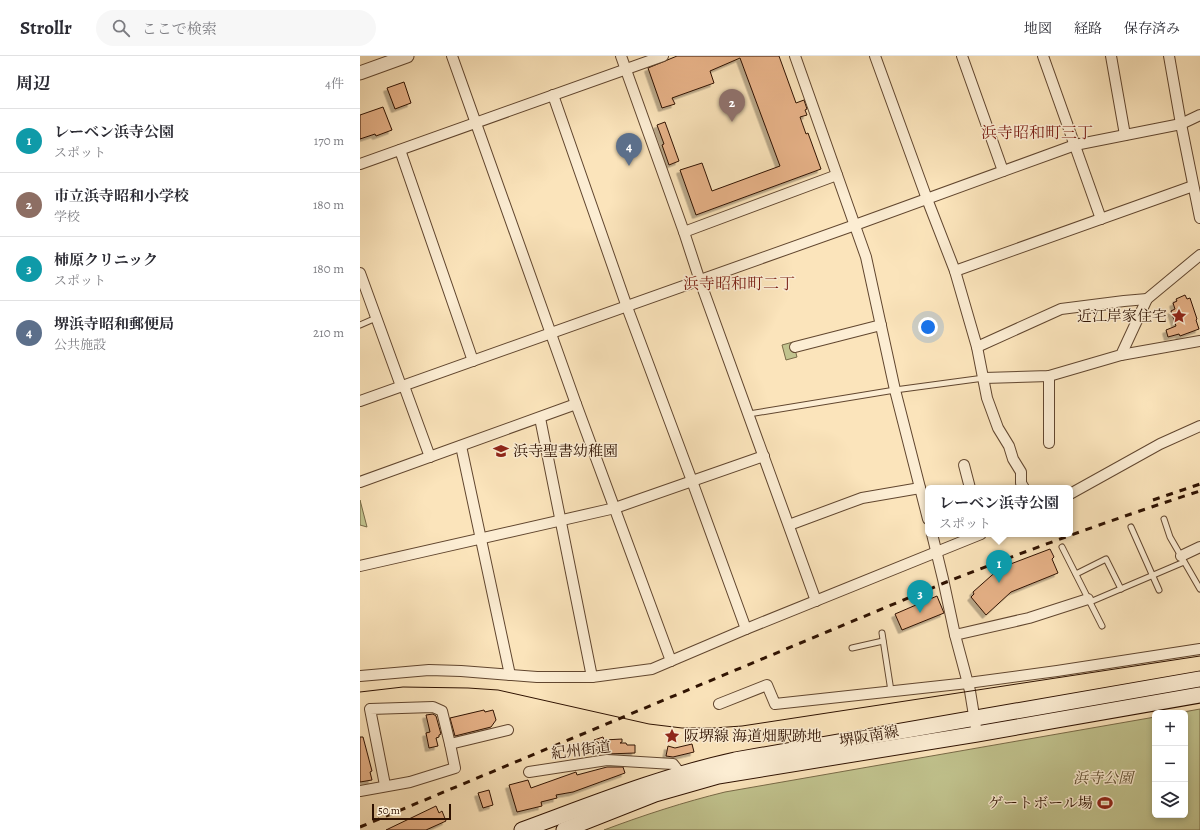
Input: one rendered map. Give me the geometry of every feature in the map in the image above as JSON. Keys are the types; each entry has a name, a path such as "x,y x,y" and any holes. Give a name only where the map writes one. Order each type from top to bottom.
{"main road":[{"name":"堺阪南線","path":"566,830 655,794 718,776 976,727 1200,680"},
{"name":"堺阪南線","path":"522,830 680,773 736,760 924,726 976,727 1200,695"}],"street":[{"path":"360,73 407,56"},
{"path":"452,56 576,404 671,662"},
{"path":"621,56 816,601"},
{"path":"360,164 664,56"},
{"path":"795,56 866,257 895,390 925,507"},
{"path":"875,56 955,272 977,347 987,398 998,428 1009,446 1013,459 1021,472 1023,485"},
{"path":"962,56 1004,171"},
{"path":"1043,56 1101,219"},
{"path":"1111,56 1125,135"},
{"path":"1169,56 1199,211"},
{"path":"553,95 627,307 746,629"},
{"path":"360,401 855,226 1075,145 1181,124 1200,115"},
{"path":"400,150 473,361"},
{"path":"684,232 837,175"},
{"path":"955,272 1193,186"},
{"path":"1121,355 1147,299 1200,255"},
{"path":"360,273 430,457"},
{"path":"977,347 1061,309 1147,299"},
{"path":"795,347 881,325"},
{"path":"984,378 1049,376 1121,355 1200,341"},
{"path":"1049,376 1049,443"},
{"path":"360,482 576,404"},
{"path":"540,418 592,677"},
{"path":"1073,492 1160,444 1200,426"},
{"path":"461,446 482,538 510,675"},
{"path":"360,566 615,508 764,456"},
{"path":"964,465 969,485"},
{"path":"789,525 862,498 920,488"},
{"path":"933,537 955,635 968,683 976,727"},
{"path":"360,676 429,670 537,677 592,677 652,669 746,629 974,537"},
{"path":"1182,559 1200,547"},
{"path":"955,635 1029,618 1089,601"},
{"path":"719,704 767,685 775,704 968,683 1200,649"},
{"path":"360,791 385,785 410,782 455,768 442,711 433,707 370,709 385,785"},
{"path":"450,744 508,730"},
{"name":"紀州街道","path":"529,772 607,760 673,764 680,773"}],"lane":[{"path":"360,325 376,318"},
{"path":"749,414 895,390 984,378"},
{"path":"1164,519 1170,537 1200,589"},
{"path":"1130,527 1159,590"},
{"path":"1062,547 1102,626"},
{"path":"1076,574 1106,559 1121,589"},
{"path":"1089,601 1152,576 1182,559"},
{"path":"882,633 891,691"},
{"path":"852,648 883,641"}],"green space":[{"path":"793,342 797,357 786,360 782,345"},
{"path":"360,500 367,527 360,525"},
{"name":"浜寺公園","path":"1200,709 1200,830 604,830 664,809 725,792 1152,718 1152,818 1188,818 1188,711"}],"building":[{"path":"677,56 779,56 796,103 804,100 807,115 800,117 806,134 808,133 821,169 696,215 680,170 702,163 712,191 780,166 740,58 710,71 714,83 672,98 675,104 662,108 648,68"},
{"path":"404,82 411,103 395,109 387,88"},
{"path":"383,107 392,130 376,136 375,134 360,139 360,115"},
{"path":"665,122 679,161 669,165 662,145 664,144 657,125"},
{"path":"1185,295 1187,299 1190,298 1199,329 1180,336 1179,334 1168,337 1166,330 1176,326 1171,311 1175,309 1173,303 1177,301 1176,299"},
{"path":"1050,549 1054,557 1052,559 1058,573 1011,592 986,615 971,597 974,594 973,592 1000,568"},
{"path":"937,596 944,613 902,630 895,614"},
{"path":"484,710 485,712 493,710 496,720 491,727 455,736 450,718"},
{"path":"433,714 436,716 441,734 436,738 438,746 429,748 426,733 430,732 426,715"},
{"path":"360,737 363,737 372,771 370,772 372,780 360,782"},
{"path":"603,737 604,740 622,739 622,742 620,743 635,745 635,753 607,754 607,747 597,750 594,740"},
{"path":"692,744 694,752 673,757 666,756 668,746 675,748"},
{"path":"607,767 623,767 625,773 573,792 556,795 557,798 541,802 542,806 517,812 509,785 528,780 531,788 576,772 577,775"},
{"path":"489,790 493,805 483,808 478,793"},
{"path":"436,806 439,813 442,811 446,821 426,830 386,830"}],"tram line":[{"path":"360,692 403,687 498,690 649,724 682,728 713,728 742,726 1200,656"}],"railway":[{"path":"1153,500 1200,484"},
{"path":"1073,534 1200,491"},
{"path":"360,827 944,583 1066,537"}],"place":[{"name":"市立浜寺昭和小学校","path":"732,122"},
{"name":"堺浜寺昭和郵便局","path":"629,166"},
{"name":"近江岸家住宅","path":"1179,316"},
{"name":"浜寺聖書幼稚園","path":"501,451"},
{"name":"レーベン浜寺公園","path":"999,583"},
{"name":"柿原クリニック","path":"920,613"},
{"name":"阪堺線 海道畑駅跡地","path":"672,736"},
{"name":"ゲートボール場","path":"1105,803"}],"district":[{"name":"浜寺昭和町三丁","path":"1037,132"},
{"name":"浜寺昭和町二丁","path":"739,283"}]}
